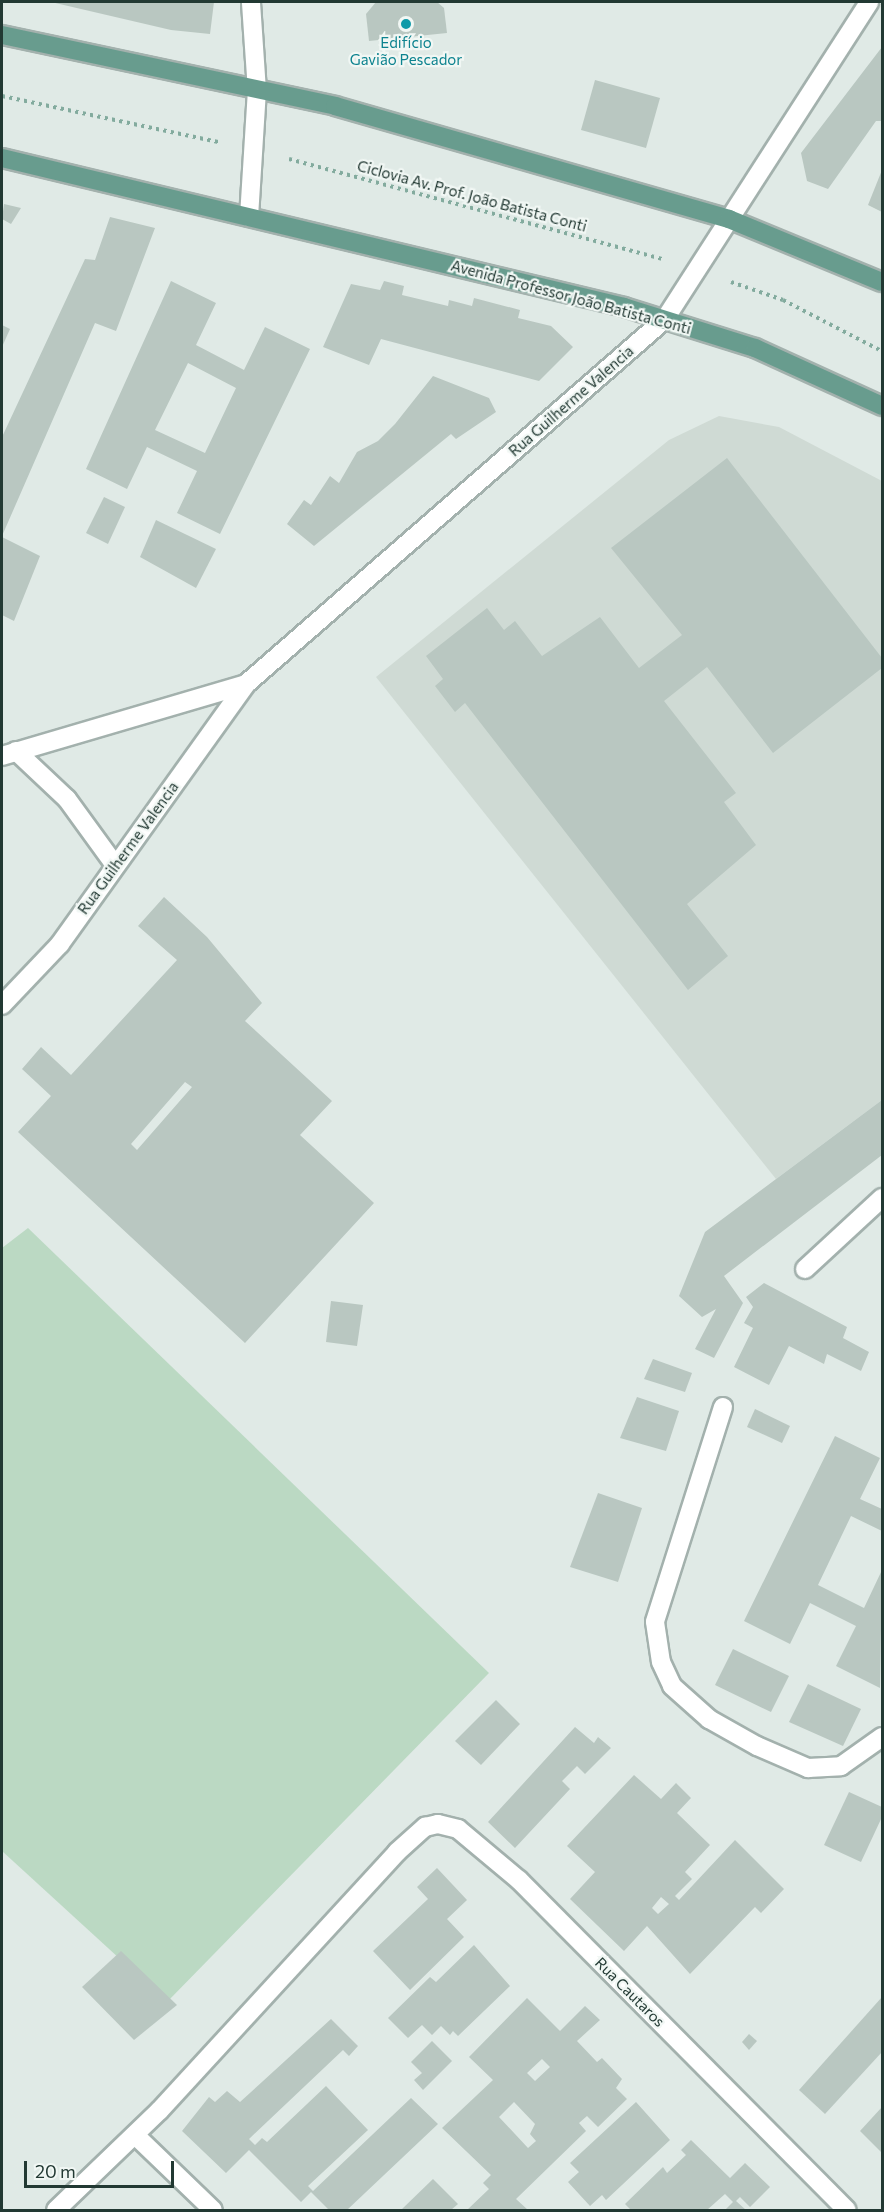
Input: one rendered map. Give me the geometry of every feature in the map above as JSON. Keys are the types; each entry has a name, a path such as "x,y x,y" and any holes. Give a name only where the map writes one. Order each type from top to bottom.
{"main road":[{"path":"2,35 334,106 729,219 882,282"},
{"name":"Avenida Professor João Batista Conti","path":"2,158 665,319 755,348 882,406"}],"street":[{"path":"249,217 257,91 251,2"},
{"name":"Rua Guilherme Valencia","path":"2,1005 60,944 246,684 665,319 869,2"},
{"name":"Rua Guilherme Valencia","path":"9,754 246,684"},
{"path":"9,754 67,799 115,865"},
{"path":"805,1269 882,1198"},
{"path":"723,1407 656,1622 665,1670 672,1686 709,1719 757,1746 808,1768 841,1766 882,1737"},
{"name":"Rua Cautaros","path":"56,2211 135,2135 397,1852 425,1827 438,1824 458,1829 482,1846 847,2211"},
{"path":"135,2135 213,2211"}],"path":[{"path":"2,96 184,136"},
{"name":"Ciclovia Av. Prof. João Batista Conti","path":"340,173 597,241"},
{"path":"783,300 882,351"}],"shaded area":[{"path":"719,416 779,427 882,481 882,1100 776,1179 376,677 669,440"}],"green space":[{"path":"28,1228 489,1673 167,2002 2,1851 2,1248"}],"building":[{"path":"51,2 214,2 210,34 171,30"},
{"name":"Edifício Gavião Pescador","path":"376,2 437,2 444,8 447,33 369,41 366,14"},
{"path":"882,47 882,121 876,121 828,189 807,181 801,153"},
{"path":"595,80 660,98 646,148 581,130"},
{"path":"882,170 882,212 868,205"},
{"path":"4,204 21,208 11,224 2,219"},
{"path":"110,217 155,228 116,331 95,323 2,536 2,437 85,259 95,260"},
{"path":"171,281 216,303 196,345 244,370 265,327 310,349 220,534 177,513 197,471 147,447 127,489 86,469","holes":["188,363 236,388 205,453 155,430"]},
{"path":"384,281 404,286 402,295 448,306 449,300 472,306 474,298 520,310 518,318 551,326 573,347 539,381 381,339 369,365 323,347 351,284 380,290"},
{"path":"2,325 10,329 2,347"},
{"path":"433,376 489,398 496,412 456,439 451,434 314,546 287,524 304,500 311,505 330,476 339,483 357,452 378,441 395,424"},
{"path":"727,458 882,658 882,668 773,753 707,667 664,701 736,793 724,802 756,845 687,904 728,956 688,990 465,703 455,712 435,686 443,679 426,656 487,608 504,630 515,621 542,656 600,617 639,668 682,635 611,548"},
{"path":"104,497 125,507 108,544 86,533"},
{"path":"156,520 216,549 196,588 140,557"},
{"path":"2,537 40,556 14,621 2,615"},
{"path":"164,897 207,937 262,1003 245,1021 332,1101 300,1135 374,1203 245,1343 18,1132 51,1096 22,1069 41,1047 71,1075 177,960 138,926","holes":["185,1082 192,1087 137,1150 131,1144"]},
{"path":"882,1100 882,1155 724,1276 743,1303 714,1358 695,1349 716,1309 702,1317 679,1296 705,1232"},
{"path":"764,1283 847,1327 843,1338 869,1352 861,1371 827,1354 824,1364 789,1346 769,1385 734,1367 753,1328 744,1323 753,1307 746,1297"},
{"path":"331,1301 363,1305 357,1346 326,1342"},
{"path":"653,1359 692,1373 685,1392 644,1379"},
{"path":"637,1397 679,1411 666,1451 620,1438"},
{"path":"755,1409 790,1426 782,1443 747,1427"},
{"path":"835,1436 880,1458 860,1499 882,1509 882,1531 851,1516 818,1585 864,1608 882,1570 880,1688 836,1666 856,1626 810,1603 790,1644 744,1621"},
{"path":"598,1493 642,1508 618,1582 570,1567"},
{"path":"733,1649 789,1676 771,1712 715,1685"},
{"path":"808,1684 861,1709 843,1746 789,1722"},
{"path":"496,1700 520,1724 481,1765 455,1741"},
{"path":"575,1727 594,1743 598,1737 611,1748 585,1774 577,1766 562,1781 570,1789 515,1848 488,1822"},
{"path":"634,1775 661,1799 676,1783 691,1798 677,1813 710,1845 685,1872 692,1879 675,1896 679,1900 735,1840 784,1889 761,1913 755,1907 690,1974 647,1926 624,1951 570,1899 595,1872 567,1846","holes":["661,1897 669,1904 658,1914 652,1908"]},
{"path":"849,1792 882,1807 882,1817 861,1862 824,1845"},
{"path":"437,1868 467,1900 447,1919 464,1937 410,1990 373,1951 428,1899 417,1887"},
{"path":"474,1945 510,1986 458,2036 453,2031 450,2035 441,2026 432,2035 422,2025 408,2038 388,2018 430,1977 436,1982"},
{"path":"121,1951 177,2005 134,2040 82,1987"},
{"path":"882,1997 882,2052 825,2114 799,2090"},
{"path":"527,1998 560,2031 585,2006 600,2020 577,2041 597,2062 602,2058 622,2079 616,2088 627,2099 598,2127 587,2116 579,2123 586,2131 516,2199 528,2210 467,2210 489,2189 483,2183 491,2175 442,2128 493,2080 469,2057","holes":["542,2059 550,2067 535,2081 527,2073","514,2102 535,2124 530,2134 536,2141 528,2148 499,2117"]},
{"path":"331,2019 358,2046 349,2056 343,2050 249,2139 255,2145 262,2138 267,2142 326,2086 368,2130 308,2186 313,2191 411,2098 438,2124 347,2210 329,2210 311,2192 301,2202 249,2150 226,2173 182,2131 209,2097 215,2102 227,2091 240,2102"},
{"path":"749,2034 757,2041 749,2050 742,2042"},
{"path":"432,2041 452,2061 423,2090 414,2080 422,2073 411,2062"},
{"path":"636,2102 670,2140 606,2200 602,2195 590,2206 568,2182 579,2172 570,2163"},
{"path":"882,2107 882,2153 860,2131"},
{"path":"691,2140 730,2178 745,2163 770,2187 750,2207 740,2197 736,2201 746,2210 725,2210 733,2202 725,2194 707,2210 631,2210 625,2204 663,2167 667,2173 686,2155 681,2150"},
{"path":"433,2179 458,2204 451,2210 401,2210"}],"place":[{"name":"Edifício Gavião Pescador","path":"406,24"}]}
